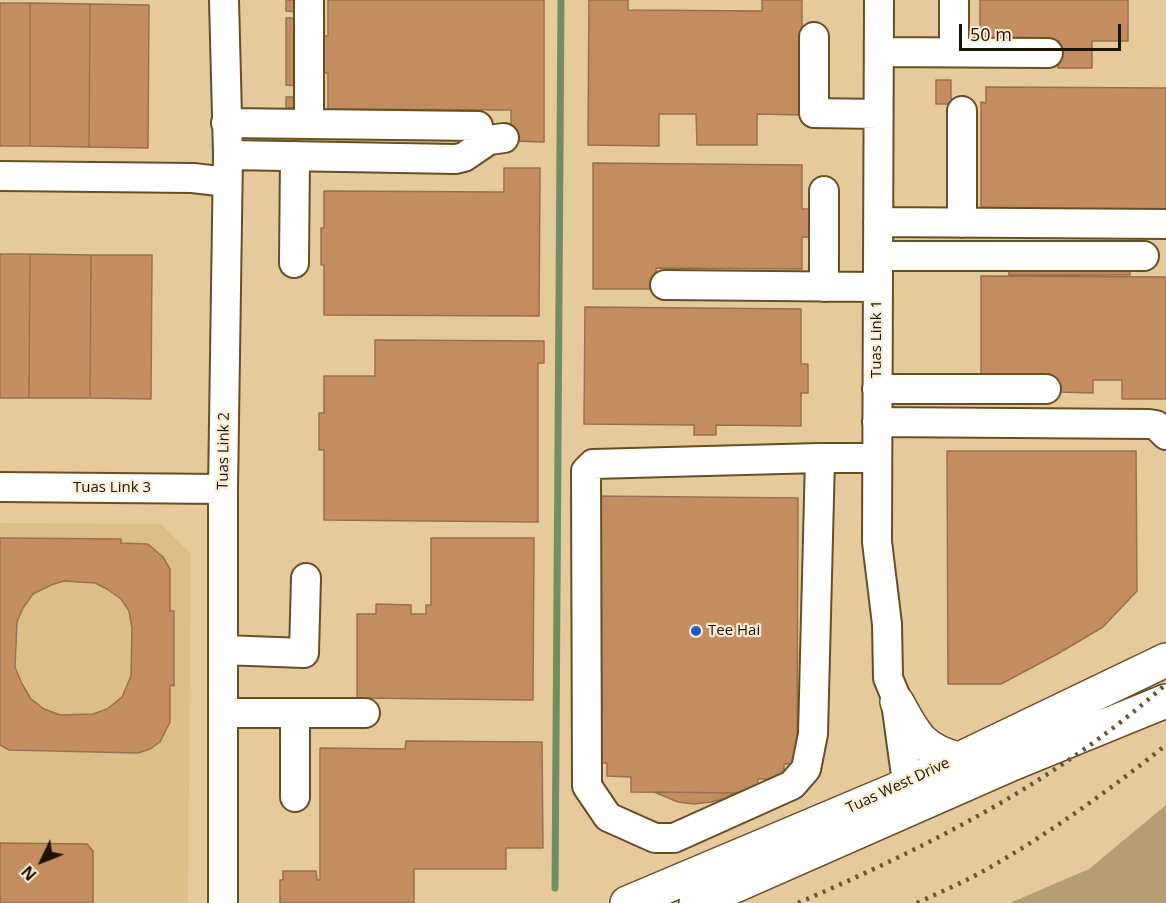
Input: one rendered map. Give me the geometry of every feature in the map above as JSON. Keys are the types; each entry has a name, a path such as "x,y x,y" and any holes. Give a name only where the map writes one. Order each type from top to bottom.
{"main road":[{"name":"Tuas West Drive","path":"696,903 907,798 958,759 1166,660"},
{"path":"892,690 925,745 940,754 958,759"},
{"name":"Tuas West Drive","path":"627,903 907,798 1014,763 1166,701"}],"street":[{"name":"Tuas Link 2","path":"223,903 227,168 224,0"},
{"path":"309,0 309,124"},
{"name":"Tuas Link 1","path":"879,0 877,542 892,690 907,798"},
{"path":"954,0 954,52"},
{"path":"814,38 814,113 878,114"},
{"path":"879,52 1048,53"},
{"path":"962,111 962,222"},
{"path":"226,123 477,126"},
{"path":"0,176 193,178 227,168 295,156 456,159 464,157 489,140 504,138"},
{"path":"294,263 295,156"},
{"path":"824,191 824,286"},
{"path":"878,222 1166,224"},
{"path":"878,255 1144,256"},
{"path":"665,285 878,287"},
{"path":"877,389 1046,389"},
{"path":"877,422 1149,424 1156,425 1166,435"},
{"path":"820,458 813,734 806,769 792,784 674,838 655,838 608,817 587,786 586,471 593,464 820,458 877,458"},
{"name":"Tuas Link 3","path":"0,487 224,489"},
{"path":"223,650 304,653 306,578"},
{"path":"223,713 365,714"},
{"path":"295,713 295,797"}],"shaded area":[{"path":"0,523 161,524 191,554 188,903 0,903"},
{"path":"1166,805 1166,903 1010,903 1089,869"}],"building":[{"path":"286,0 297,0 297,12 286,11"},
{"path":"328,0 544,0 544,142 511,141 511,110 328,109 328,73 321,73 321,36 328,36"},
{"path":"589,0 628,0 628,10 762,11 762,0 802,0 802,115 757,114 757,145 697,145 696,114 659,114 659,146 588,145"},
{"path":"980,0 1128,0 1128,41 1092,41 1092,68 1058,68 1059,41 980,40"},
{"path":"0,3 30,3 30,146 0,146"},
{"path":"30,3 90,4 89,147 30,146"},
{"path":"90,4 149,5 148,148 89,147"},
{"path":"286,18 301,18 301,86 286,85"},
{"path":"936,80 951,80 951,104 936,104"},
{"path":"986,87 1166,88 1166,210 981,208 981,102 986,103"},
{"path":"286,97 295,97 295,108 286,108"},
{"path":"593,163 802,165 802,209 809,209 809,237 802,237 802,269 656,268 656,289 593,289"},
{"path":"504,168 540,168 539,316 324,315 321,228 324,228 324,191 504,192"},
{"path":"0,254 30,254 29,398 0,398"},
{"path":"30,254 91,255 90,398 29,398"},
{"path":"91,255 152,255 151,399 90,398"},
{"path":"1009,261 1129,262 1130,275 1009,275"},
{"path":"981,276 1166,277 1166,399 1122,399 1122,380 1093,380 1093,393 1058,392 1058,380 981,380"},
{"path":"585,307 801,309 801,364 808,364 808,393 801,393 801,426 716,425 716,435 694,435 694,425 584,424"},
{"path":"375,340 544,341 544,363 538,363 538,522 324,520 324,450 319,450 319,413 324,413 324,376 375,376"},
{"path":"947,451 1136,451 1137,591 1103,627 1001,684 948,684"},
{"name":"Tee Hai","path":"595,496 798,498 797,764 784,764 784,779 758,779 757,793 631,792 631,777 607,776 607,763 595,763"},
{"path":"0,538 121,539 121,543 148,544 163,557 170,569 170,611 174,611 174,686 170,685 170,722 160,742 138,753 9,750 0,745","holes":["64,581 95,583 121,599 129,611 132,628 131,676 122,697 107,709 93,714 60,715 44,709 31,699 22,684 15,667 17,622 33,594"]},
{"path":"431,538 534,538 533,700 357,698 357,614 376,614 376,604 411,605 411,614 426,614 426,605 431,605"},
{"path":"406,741 542,742 543,848 506,848 506,869 414,869 414,903 280,903 280,880 283,880 283,871 316,871 317,880 320,880 320,748 405,749"},
{"path":"654,792 734,793 726,798 694,804 678,802"},
{"path":"0,843 87,844 93,851 93,903 0,903"}],"waterway":[{"path":"555,888 561,0"}],"railway":[{"path":"798,903 944,834 1037,781 1125,719 1166,684"},
{"path":"917,903 972,877 1029,844 1099,796 1166,745"}],"place":[{"name":"Tee Hai","path":"696,631"}]}
